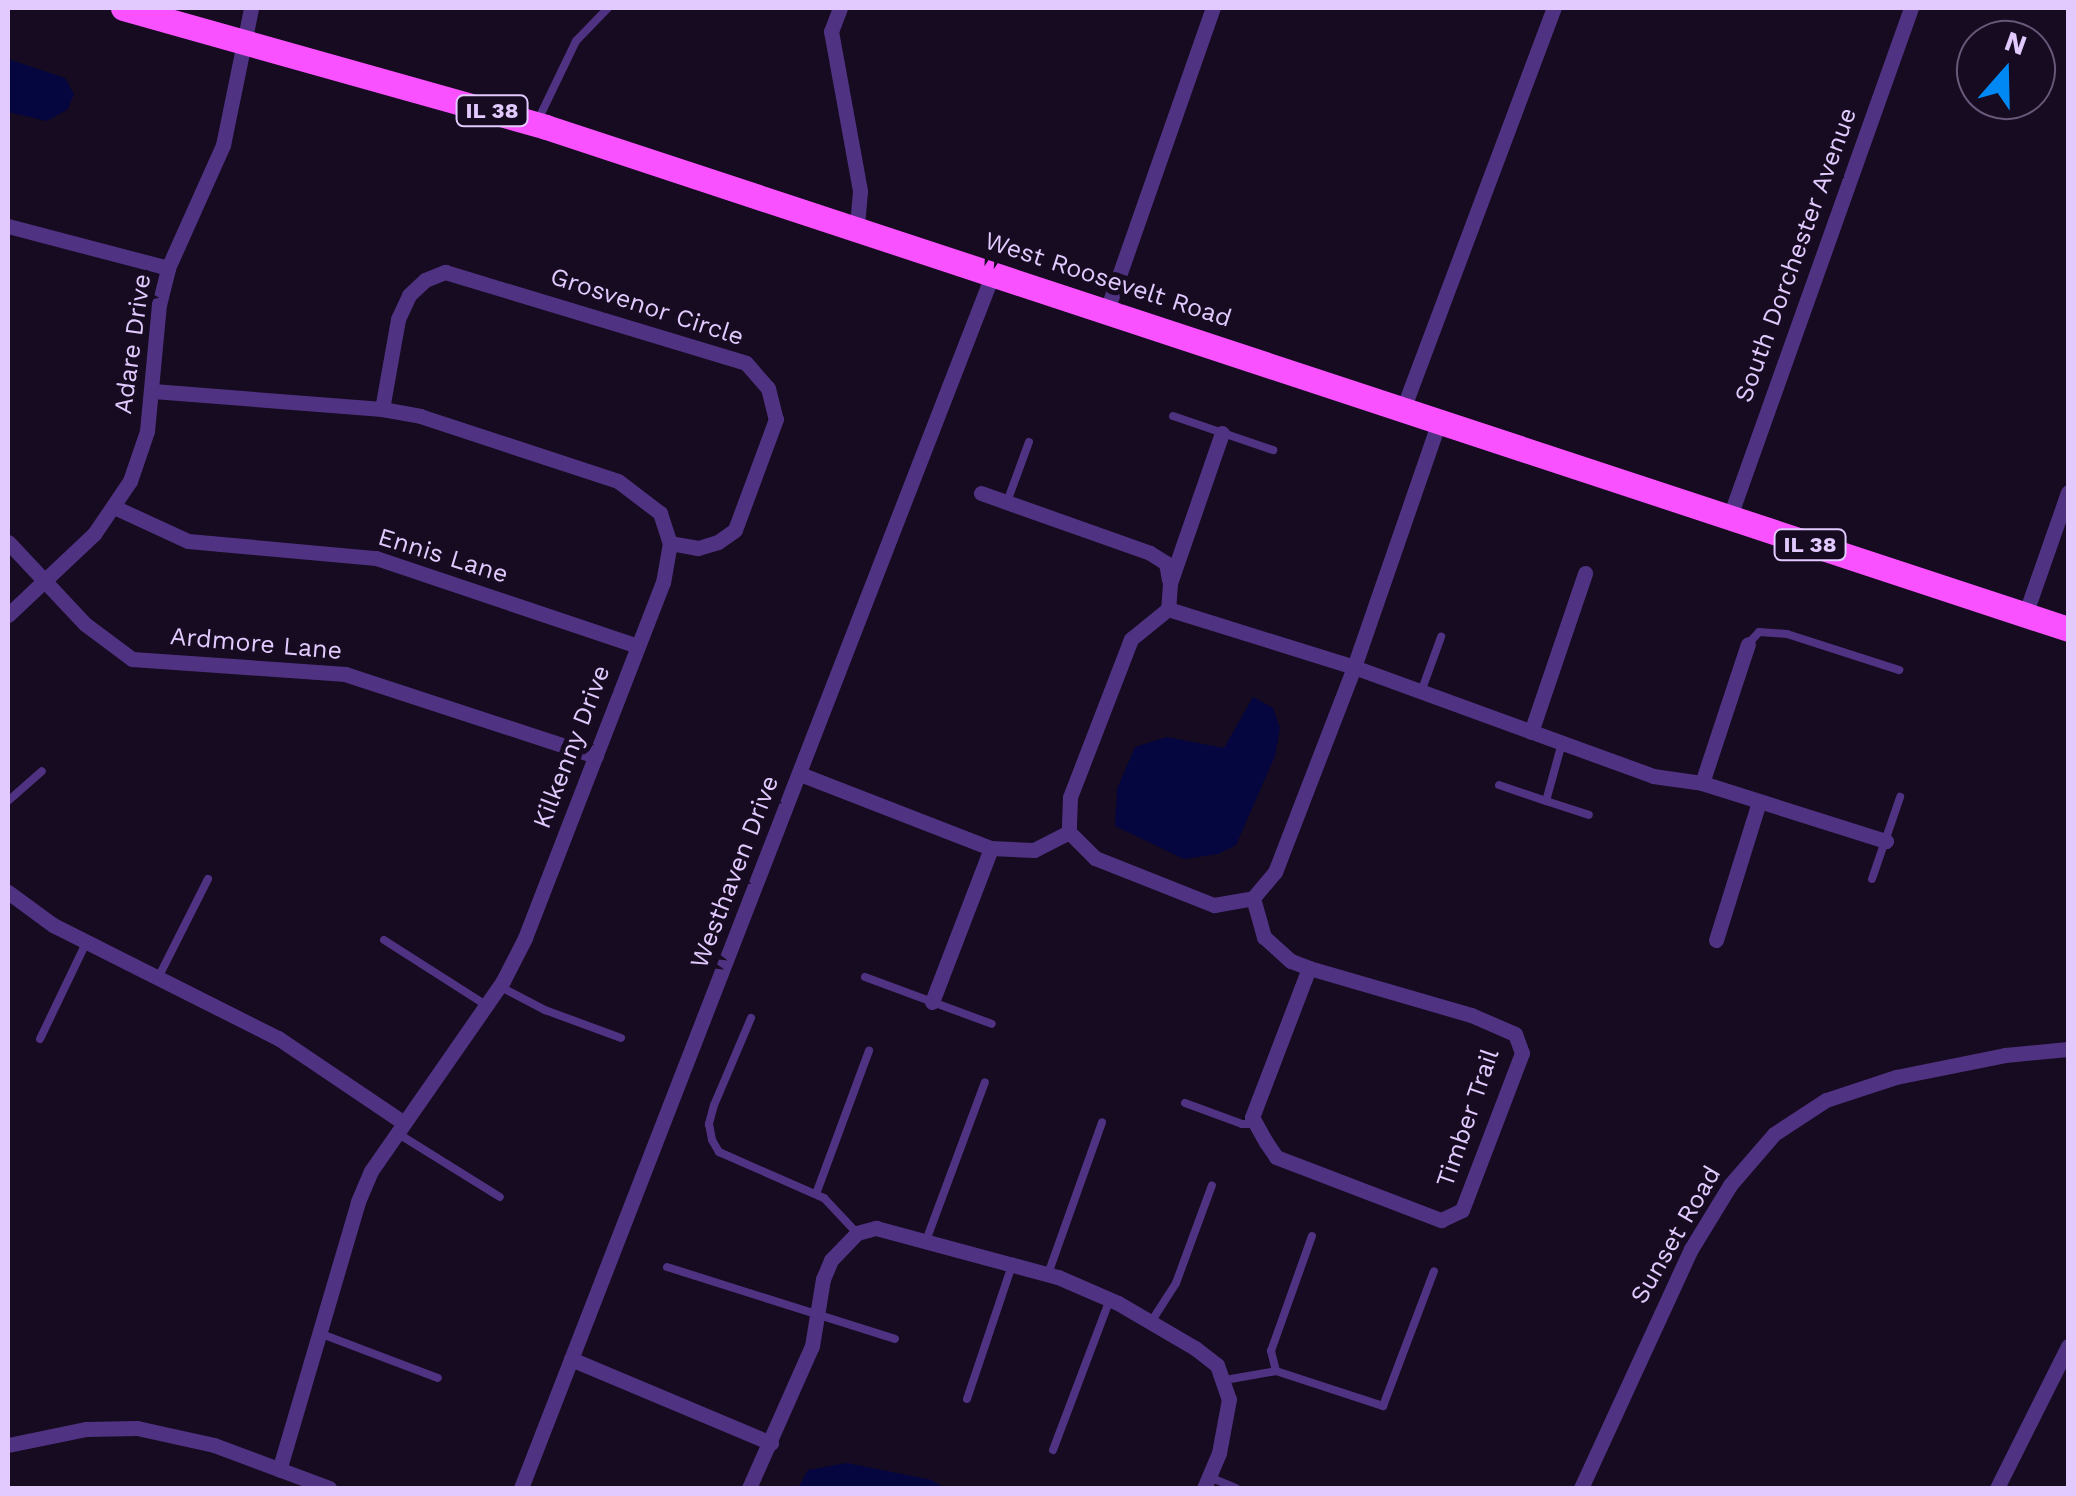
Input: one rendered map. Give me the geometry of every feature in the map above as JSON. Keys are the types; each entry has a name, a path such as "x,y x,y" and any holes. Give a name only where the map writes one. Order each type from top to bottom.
{"main road":[{"name":"West Roosevelt Road","path":"123,8 536,124 2068,629"}],"street":[{"name":"Adare Drive","path":"8,615 114,507 143,447 153,391 156,332 168,268 220,156 251,8"},
{"path":"840,8 831,31 860,191 857,228"},
{"path":"1107,310 1213,8"},
{"path":"1404,409 1554,8"},
{"name":"South Dorchester Avenue","path":"1728,518 1911,8"},
{"path":"8,226 168,268"},
{"name":"Grosvenor Circle","path":"382,409 398,319 417,288 445,272 746,363 768,388 776,419 735,530 718,542 698,548 670,544"},
{"name":"Westhaven Drive","path":"521,1488 993,273"},
{"path":"153,391 382,409 420,416 618,481 660,513 670,544"},
{"path":"1222,433 1170,583 1168,609 1131,638 1070,797 1069,832 1095,858 1214,905 1252,898 1275,872 1354,667 1439,421"},
{"path":"2024,615 2068,492"},
{"path":"981,493 1150,553 1166,563 1170,583"},
{"name":"Ennis Lane","path":"114,507 188,541 376,558 637,646"},
{"name":"Ardmore Lane","path":"8,542 43,583 132,659 345,674 596,756"},
{"name":"Kilkenny Drive","path":"279,1470 358,1202 400,1128 500,986 525,938 663,582 670,544"},
{"path":"1531,732 1584,573"},
{"path":"1168,609 1354,667 1652,776 1702,783 1886,841"},
{"path":"1702,783 1748,644"},
{"path":"800,774 991,848 1034,850 1069,832"},
{"path":"1716,940 1759,802"},
{"path":"932,1002 991,848"},
{"path":"8,892 87,942 278,1038 400,1128"},
{"name":"Timber Trail","path":"1252,898 1264,937 1291,961 1471,1015 1515,1034 1522,1053 1462,1210 1441,1220 1276,1157 1256,1124"},
{"path":"1256,1124 1252,1117 1309,968"},
{"name":"Sunset Road","path":"1581,1488 1691,1249 1730,1185 1774,1134 1826,1100 1896,1077 2004,1055 2068,1049"},
{"path":"749,1488 812,1346 823,1280 831,1260 857,1232 876,1228 927,1238 1048,1274 1110,1300 1195,1348 1216,1365 1225,1380 1227,1423 1207,1483"},
{"path":"1997,1488 2068,1346"},
{"path":"570,1358 771,1444"},
{"path":"8,1445 86,1429 137,1428 192,1438 329,1488"}],"lane":[{"path":"536,124 576,40 608,8"},
{"path":"1172,416 1273,450"},
{"path":"1007,502 1029,442"},
{"path":"1748,644 1759,632 1787,634 1899,670"},
{"path":"1421,692 1441,636"},
{"path":"1546,801 1562,744"},
{"path":"8,801 42,771"},
{"path":"1499,785 1590,815"},
{"path":"1872,879 1900,797"},
{"path":"158,978 208,879"},
{"path":"384,940 486,1006"},
{"path":"40,1039 87,942"},
{"path":"865,977 992,1024"},
{"path":"500,986 546,1010 621,1038"},
{"path":"751,1018 714,1104 709,1124 712,1140 719,1152 816,1194 857,1232"},
{"path":"816,1194 868,1051"},
{"path":"927,1238 985,1082"},
{"path":"1185,1103 1242,1124 1256,1124"},
{"path":"1048,1274 1102,1122"},
{"path":"400,1128 500,1197"},
{"path":"1151,1322 1176,1283 1212,1185"},
{"path":"1276,1370 1270,1350 1312,1236"},
{"path":"967,1400 1013,1262"},
{"path":"668,1267 818,1318 895,1339"},
{"path":"1225,1380 1276,1370 1383,1406 1434,1271"},
{"path":"1053,1450 1110,1300"},
{"path":"319,1333 438,1378"},
{"path":"1207,1483 1236,1488"}],"shaded area":[{"path":"8,59 65,78 74,94 68,109 47,121 8,112"},
{"path":"1253,697 1273,708 1280,728 1275,756 1236,845 1218,854 1184,859 1115,826 1117,789 1135,747 1167,737 1224,748"},
{"path":"847,1463 932,1480 945,1488 798,1488 808,1470"}]}
